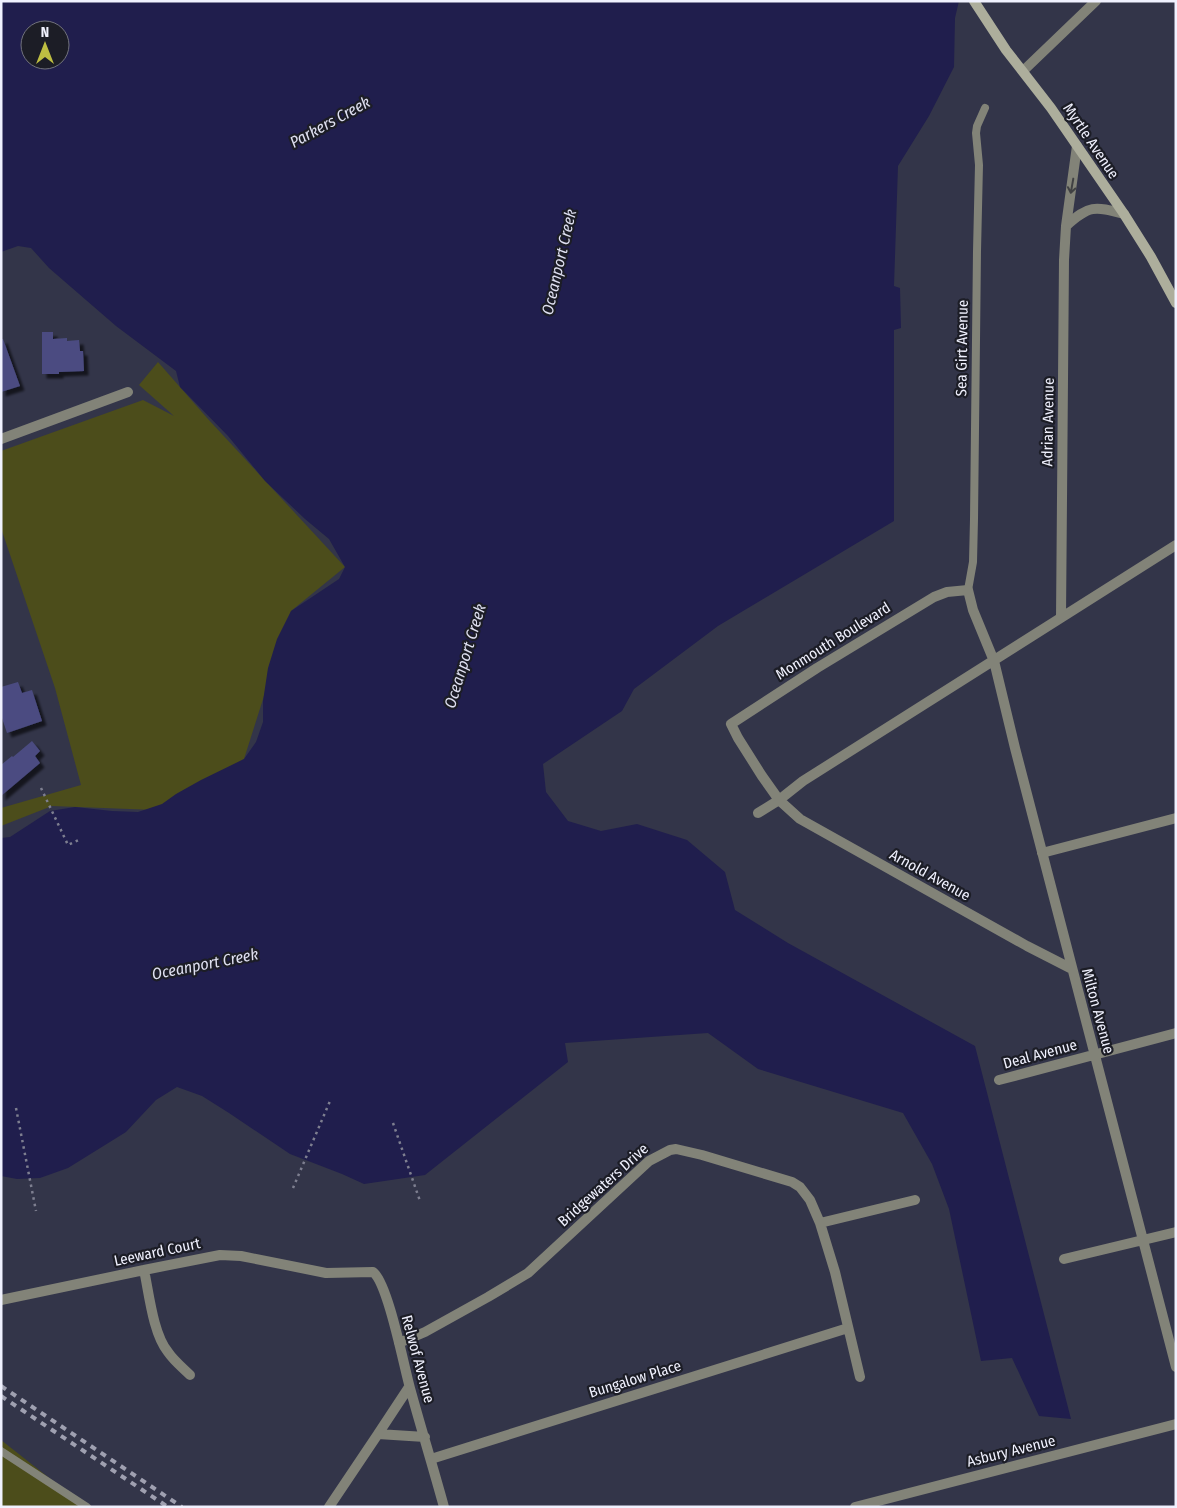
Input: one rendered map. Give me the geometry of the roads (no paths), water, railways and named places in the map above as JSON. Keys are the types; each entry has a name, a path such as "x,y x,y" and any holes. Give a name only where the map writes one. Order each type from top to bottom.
{"main road":[{"name":"Myrtle Avenue","path":"975,3 1006,50 1051,108 1124,214 1176,303"}],"street":[{"path":"1023,72 1096,1"},
{"name":"Adrian Avenue","path":"1061,618 1066,226 1078,146"},
{"path":"1066,226 1080,213 1092,209 1104,209 1124,214"},
{"path":"1,439 128,392"},
{"path":"758,813 779,800 803,781 1176,546"},
{"path":"968,590 973,610 994,660"},
{"name":"Monmouth Boulevard","path":"779,800 757,768 731,724 817,668 934,597 947,592 968,590"},
{"name":"Milton Avenue","path":"994,660 1042,853 1176,1367"},
{"name":"Arnold Avenue","path":"779,800 800,819 1027,946 1072,969"},
{"path":"1042,853 1176,818"},
{"name":"Deal Avenue","path":"999,1080 1176,1033"},
{"name":"Bridgewaters Drive","path":"399,1343 425,1332 528,1273 649,1161 670,1150 676,1149 792,1182 800,1187 810,1200 820,1223 835,1272 860,1377"},
{"path":"820,1223 915,1200"},
{"path":"1064,1260 1176,1232"},
{"name":"Leeward Court","path":"1,1300 220,1255 241,1256 320,1272"},
{"path":"144,1270 162,1344 168,1353 190,1375"},
{"name":"Relwof Avenue","path":"320,1272 335,1274 373,1272 377,1274 383,1287 409,1387 444,1507"},
{"name":"Bungalow Place","path":"431,1458 848,1328"},
{"path":"329,1507 409,1387"},
{"name":"Asbury Avenue","path":"854,1507 1176,1424"},
{"path":"378,1434 425,1438"}],"lane":[{"name":"Sea Girt Avenue","path":"968,590 973,562 974,519 979,165 976,133 985,108"},
{"path":"1,1451 87,1507"}],"water":[{"path":"1,1 959,1 955,18 954,67 929,116 898,166 894,286 900,288 901,328 894,330 894,521 718,626 634,689 622,711 543,764 546,792 568,821 601,831 637,824 687,840 725,872 735,910 788,943 975,1046 1071,1419 1039,1416 1012,1358 981,1361 949,1209 932,1164 903,1113 758,1069 708,1033 565,1043 568,1062 425,1175 364,1184 290,1154 202,1096 177,1087 156,1100 126,1132 68,1168 40,1178 17,1179 1,1176 1,838 10,837 50,811 75,807 138,812 162,804 201,780 244,759 256,742 263,722 263,701 268,668 277,639 291,611 339,579 345,567 329,539 265,481 228,436 180,387 176,371 116,326 49,268 31,248 18,246 1,252"}],"railway":[{"path":"1,1386 182,1507"},
{"path":"1,1396 168,1507"}],"water label":[{"name":"Parkers Creek","path":"330,122"},
{"name":"Oceanport Creek","path":"559,262"},
{"name":"Oceanport Creek","path":"465,656"},
{"name":"Oceanport Creek","path":"205,964"}]}
